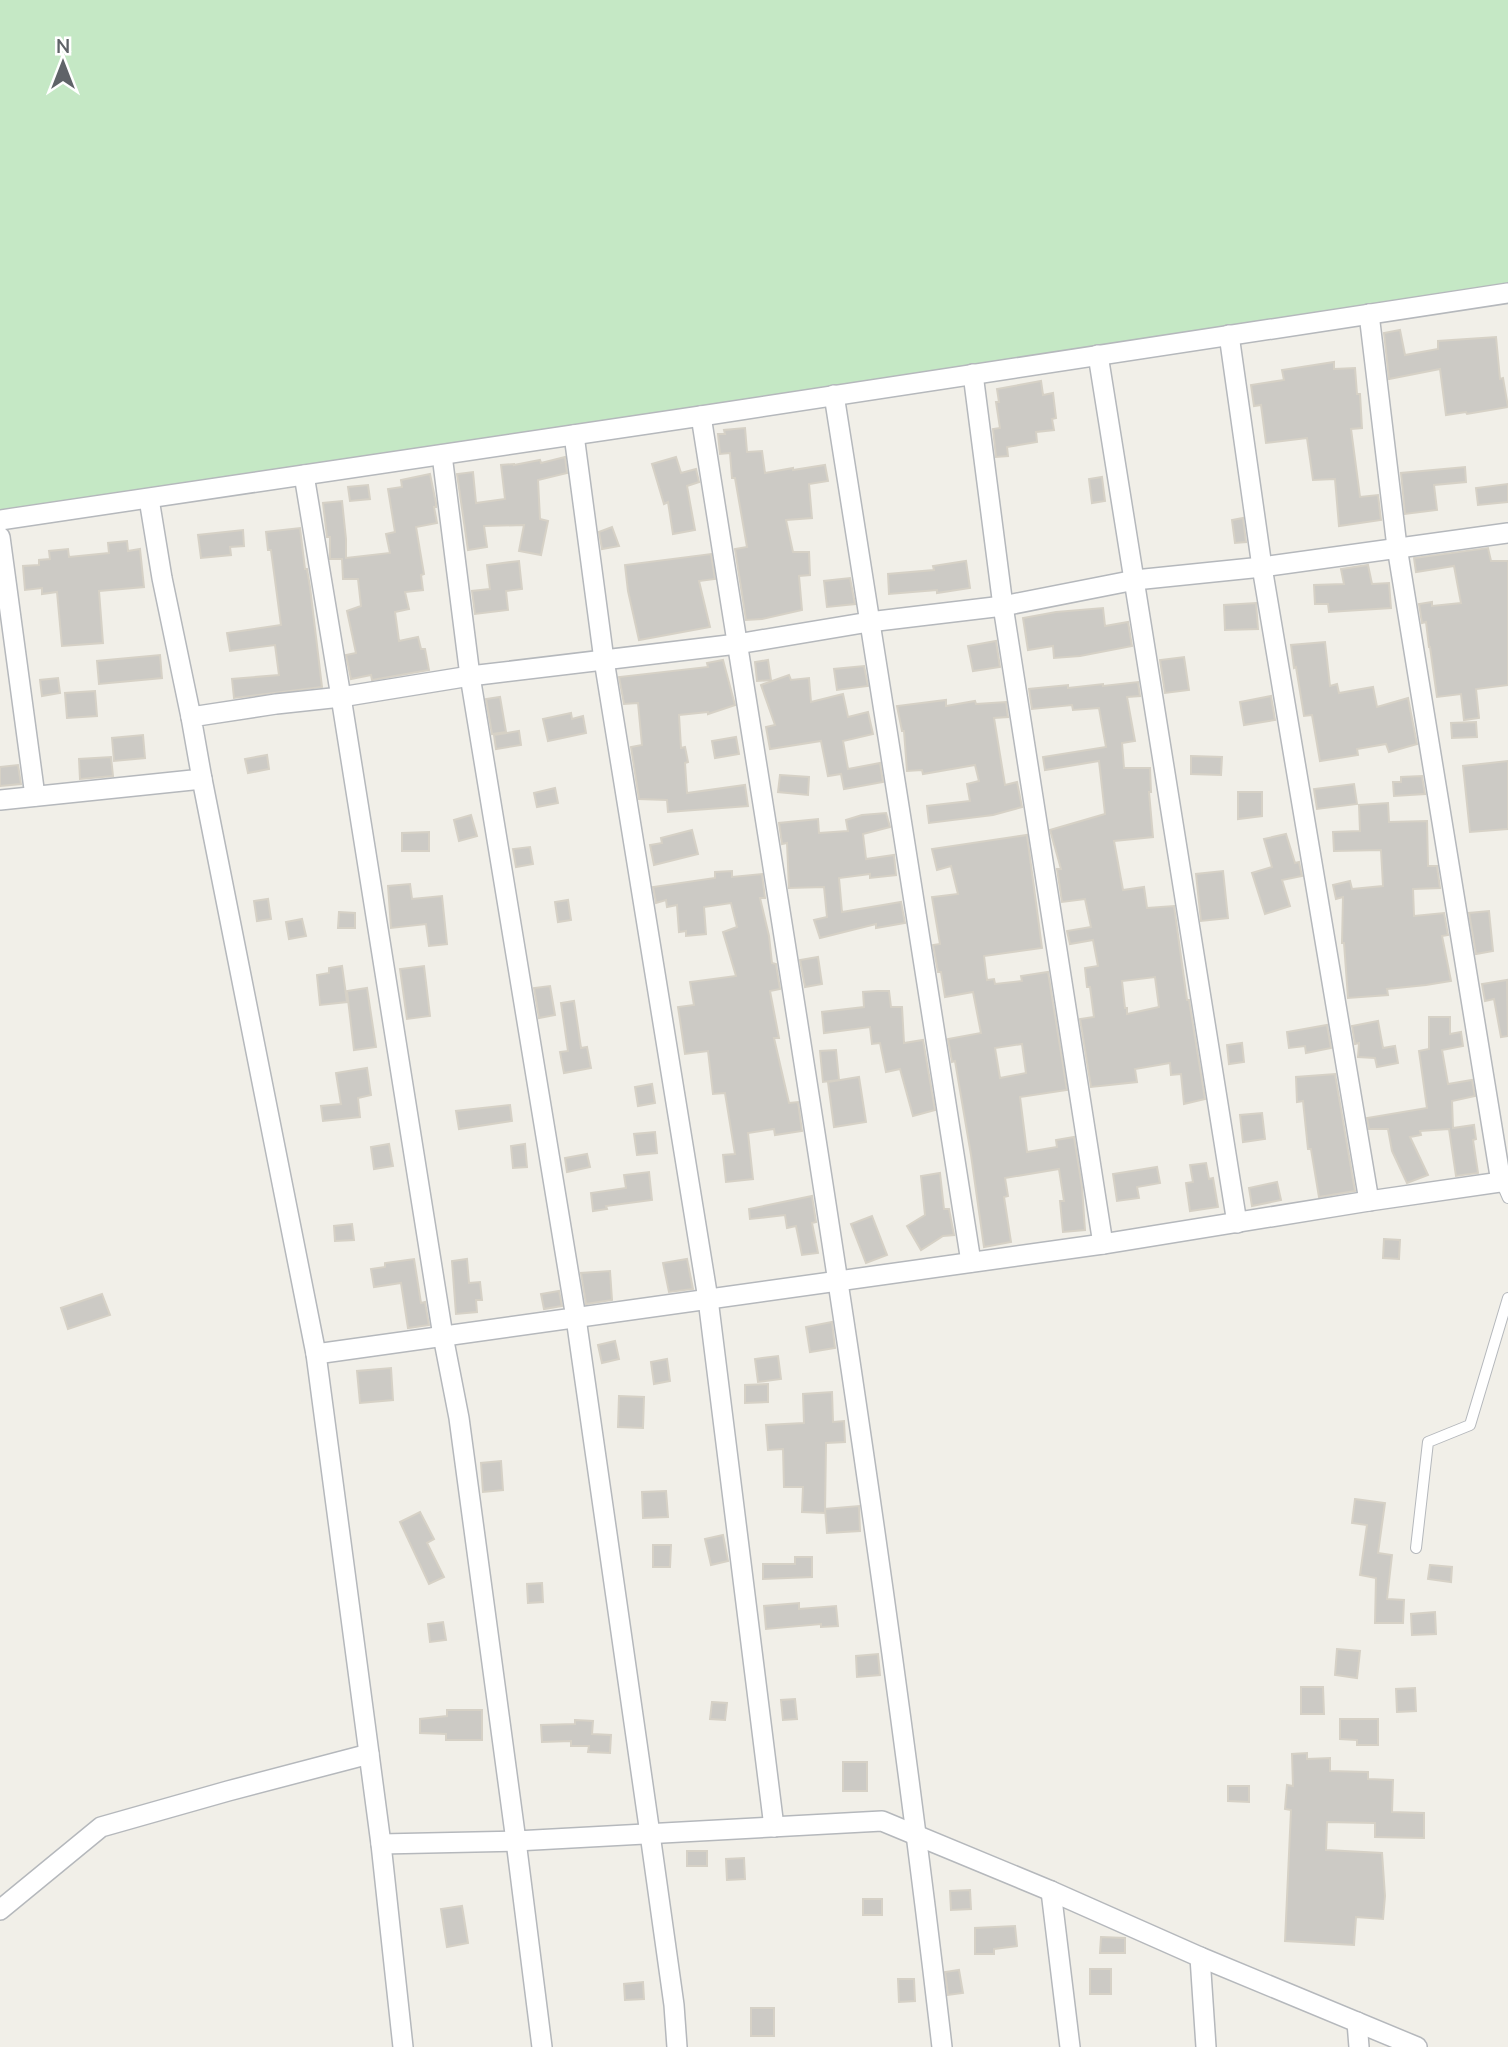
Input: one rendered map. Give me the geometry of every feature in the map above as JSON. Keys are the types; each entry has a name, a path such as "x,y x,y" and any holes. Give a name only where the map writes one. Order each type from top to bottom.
{"street":[{"path":"0,520 1508,293"},
{"path":"316,1354 1102,1244 1369,1201 1506,1187 1397,547 1369,314"},
{"path":"1229,335 1262,567 1369,1201"},
{"path":"1098,355 1237,1223"},
{"path":"973,374 1003,606 1102,1244"},
{"path":"834,395 971,1262"},
{"path":"701,416 839,1282 917,1834 942,2047"},
{"path":"574,435 604,660 708,1299 774,1827"},
{"path":"442,455 470,676 576,1318 674,2005 677,2047"},
{"path":"303,475 443,1336 459,1418 542,2047"},
{"path":"149,499 162,578 316,1354 381,1843 404,2047"},
{"path":"191,717 470,676 737,644 869,622 1003,606 1135,580 1262,567 1508,533"},
{"path":"0,537 34,796"},
{"path":"0,800 202,779"},
{"path":"0,1910 101,1827 369,1754"},
{"path":"381,1843 516,1841 882,1821 1417,2047"},
{"path":"1051,1891 1070,2047"},
{"path":"1200,1957 1206,2047"},
{"path":"1357,2022 1359,2047"}],"lane":[{"path":"1416,1548 1429,1442 1470,1425 1508,1298"}],"green space":[{"path":"0,0 1508,0 1508,292 0,514"}],"building":[{"path":"1400,330 1405,355 1438,349 1438,341 1496,337 1500,379 1503,378 1508,407 1446,415 1440,369 1389,379 1384,333"},
{"path":"1334,362 1334,369 1355,368 1362,428 1351,429 1360,497 1378,495 1381,520 1339,526 1335,479 1313,480 1307,438 1266,443 1261,405 1254,406 1251,385 1284,380 1282,370"},
{"path":"1041,381 1043,395 1053,393 1056,418 1052,419 1054,430 1036,432 1037,442 1007,447 1008,456 996,457 993,429 1000,428 997,389"},
{"path":"745,428 747,452 762,451 765,473 825,465 828,481 809,484 812,518 786,520 793,552 809,552 810,575 799,576 802,610 746,620 735,549 747,547 735,478 732,478 730,453 720,454 718,434 725,434 724,430"},
{"path":"565,457 567,473 538,480 540,519 548,521 541,555 519,551 524,525 484,526 487,547 468,550 457,474 473,472 476,503 505,499 501,465 540,460 541,463"},
{"path":"676,457 681,473 696,469 699,482 687,486 695,530 673,534 668,502 664,504 652,464"},
{"path":"1465,467 1466,482 1434,485 1437,510 1405,514 1401,473"},
{"path":"430,474 437,523 416,527 424,574 421,575 423,590 405,592 409,609 395,612 399,641 418,637 421,649 425,649 429,670 372,680 371,675 351,679 346,655 356,653 347,611 361,606 358,579 343,579 342,559 330,559 330,537 327,537 323,503 342,501 346,558 390,553 386,534 395,532 388,489 402,487 401,480"},
{"path":"1102,477 1105,501 1092,503 1089,479"},
{"path":"1508,484 1508,502 1478,505 1476,488"},
{"path":"368,485 370,499 350,501 348,487"},
{"path":"1243,518 1246,542 1235,543 1232,520"},
{"path":"612,527 619,546 602,549 599,532"},
{"path":"300,528 322,687 234,698 232,679 279,675 275,645 230,651 227,633 281,625 266,532"},
{"path":"243,530 244,546 230,547 231,555 201,558 198,535"},
{"path":"127,541 128,551 140,549 144,587 99,591 103,643 62,646 57,592 42,594 42,588 25,590 23,566 39,565 39,560 50,559 49,551 68,549 69,557 109,553 108,543"},
{"path":"1488,548 1491,561 1508,561 1508,685 1476,689 1479,718 1464,720 1461,694 1437,697 1426,622 1422,623 1419,604 1432,602 1432,606 1461,603 1454,566 1416,572 1414,558"},
{"path":"711,554 715,579 699,581 710,627 639,640 625,565"},
{"path":"519,561 522,589 506,591 508,610 475,614 472,591 490,589 487,565"},
{"path":"966,561 970,588 937,593 937,590 889,594 888,574 934,570 933,566"},
{"path":"1368,565 1372,584 1389,583 1391,608 1329,612 1328,604 1315,604 1314,585 1344,584 1341,569"},
{"path":"850,578 855,604 827,607 824,581"},
{"path":"1256,603 1258,629 1225,630 1224,605"},
{"path":"1103,608 1105,626 1128,622 1132,646 1054,658 1053,646 1028,650 1023,618"},
{"path":"996,641 1000,667 973,671 968,646"},
{"path":"1325,642 1330,686 1337,684 1339,693 1373,687 1377,707 1408,698 1417,744 1389,752 1386,744 1357,749 1358,755 1320,761 1312,715 1304,716 1291,645"},
{"path":"160,655 162,678 99,684 97,661"},
{"path":"1184,657 1189,690 1165,693 1160,660"},
{"path":"723,660 735,705 708,714 679,715 681,748 685,747 688,762 685,763 687,793 745,785 748,806 668,812 667,800 639,799 631,747 642,745 638,703 624,704 619,677 708,667 707,663"},
{"path":"768,660 771,680 757,681 755,662"},
{"path":"864,666 868,686 837,690 834,669"},
{"path":"789,675 791,680 809,678 811,702 843,694 848,717 868,712 873,734 843,741 848,769 880,763 883,782 844,789 841,774 828,776 821,741 770,749 766,727 775,725 761,685"},
{"path":"58,678 60,693 42,696 40,680"},
{"path":"1138,682 1140,696 1127,697 1135,741 1122,743 1124,768 1150,768 1153,837 1114,841 1123,890 1144,887 1147,908 1174,906 1205,1099 1184,1104 1181,1074 1171,1075 1170,1063 1135,1069 1137,1082 1091,1087 1080,1019 1094,1017 1085,968 1098,966 1093,940 1070,944 1067,931 1091,927 1085,899 1062,902 1057,869 1061,869 1050,830 1105,814 1099,761 1045,770 1043,757 1106,747 1099,708 1073,710 1072,705 1032,709 1029,689 1068,685 1068,688","holes":["1155,977 1159,1007 1127,1014 1122,981"]},
{"path":"95,691 97,716 67,718 65,693"},
{"path":"1271,696 1275,720 1244,725 1240,702"},
{"path":"500,697 506,732 492,734 486,699"},
{"path":"946,700 946,706 975,701 976,704 1006,702 1008,717 994,718 1005,785 1017,782 1022,807 993,815 929,823 927,806 970,801 967,784 979,781 975,765 923,774 922,770 907,771 904,731 897,706"},
{"path":"571,713 572,719 583,716 586,733 548,741 543,719"},
{"path":"1476,722 1477,737 1452,738 1451,723"},
{"path":"519,731 521,745 496,749 494,735"},
{"path":"143,735 145,758 114,761 112,738"},
{"path":"736,737 739,754 715,758 712,741"},
{"path":"267,755 269,769 248,773 245,759"},
{"path":"1191,756 1222,757 1221,775 1191,774"},
{"path":"111,757 113,776 80,779 79,759"},
{"path":"1508,761 1508,829 1470,832 1463,766"},
{"path":"18,765 21,784 0,786 0,767"},
{"path":"780,775 809,777 808,795 778,792"},
{"path":"1422,776 1425,794 1394,796 1393,782 1401,782 1401,777"},
{"path":"1354,784 1357,804 1317,809 1314,789"},
{"path":"555,788 558,803 537,807 534,793"},
{"path":"1238,792 1262,792 1262,816 1238,819"},
{"path":"1388,803 1389,822 1427,821 1428,866 1437,866 1440,888 1413,889 1414,916 1444,913 1448,935 1442,936 1451,981 1387,989 1388,995 1348,998 1342,943 1343,897 1336,899 1333,885 1350,881 1352,889 1383,886 1381,850 1334,851 1333,832 1360,831 1359,805"},
{"path":"886,813 890,827 863,834 866,859 894,855 896,875 870,878 870,874 839,878 842,912 901,902 905,923 876,928 876,924 820,938 814,920 827,917 824,887 789,888 787,843 782,844 779,823 818,819 819,833 848,831 846,820 862,815"},
{"path":"471,815 477,836 459,841 454,820"},
{"path":"692,830 698,854 654,865 650,845 662,843 661,838"},
{"path":"429,832 429,851 402,851 402,833"},
{"path":"1286,834 1295,863 1299,862 1302,876 1282,880 1290,906 1265,914 1252,873 1272,867 1264,839"},
{"path":"1027,835 1042,948 984,956 987,980 994,979 995,984 1022,981 1021,976 1048,972 1067,1090 1020,1097 1027,1152 1057,1147 1056,1140 1074,1137 1085,1230 1063,1232 1060,1201 1064,1201 1059,1169 1005,1178 1008,1196 1004,1197 1011,1242 984,1247 955,1061 952,1062 948,1039 981,1033 973,992 945,997 941,972 938,972 933,945 940,944 932,897 958,894 951,866 937,870 932,849","holes":["1022,1044 1026,1073 1000,1078 995,1048"]},
{"path":"530,847 533,864 516,867 513,849"},
{"path":"732,871 732,877 762,874 765,898 760,898 772,963 776,964 780,989 770,991 779,1038 774,1038 789,1103 798,1102 802,1131 775,1135 774,1129 748,1133 753,1179 726,1182 723,1155 735,1154 725,1093 713,1094 708,1051 685,1054 678,1007 694,1005 690,982 736,976 723,932 737,927 731,903 704,907 706,934 686,936 686,931 679,932 677,905 667,907 666,900 656,903 653,887 715,878 715,872"},
{"path":"1223,871 1228,918 1201,921 1196,874"},
{"path":"410,884 412,899 442,896 447,944 429,946 426,924 391,928 388,886"},
{"path":"268,899 271,919 257,921 254,901"},
{"path":"568,900 571,920 558,922 555,902"},
{"path":"1489,911 1493,951 1476,954 1469,913"},
{"path":"339,912 355,913 355,928 338,928"},
{"path":"302,919 306,936 289,939 286,922"},
{"path":"818,957 822,984 805,987 800,960"},
{"path":"342,966 347,1002 320,1005 317,975 329,973 329,968"},
{"path":"424,966 430,1016 407,1019 400,969"},
{"path":"1507,980 1508,1036 1501,1037 1494,999 1485,1001 1482,984"},
{"path":"550,986 555,1015 539,1018 534,988"},
{"path":"367,988 376,1047 354,1050 347,991"},
{"path":"889,991 891,1007 902,1007 904,1043 923,1040 935,1110 913,1116 900,1069 886,1072 880,1043 872,1044 870,1027 824,1033 822,1012 864,1007 863,992"},
{"path":"574,1001 581,1048 587,1047 591,1068 564,1073 560,1052 568,1051 561,1003"},
{"path":"1429,1017 1450,1017 1450,1034 1461,1032 1463,1046 1442,1050 1448,1084 1472,1080 1475,1096 1452,1101 1453,1128 1474,1125 1476,1139 1473,1140 1478,1173 1456,1176 1449,1129 1420,1131 1421,1135 1410,1137 1428,1175 1407,1183 1392,1151 1388,1129 1369,1129 1367,1118 1427,1108 1419,1051 1429,1049"},
{"path":"1378,1021 1383,1048 1395,1046 1398,1063 1377,1067 1375,1058 1358,1057 1359,1043 1355,1044 1352,1026"},
{"path":"1327,1025 1331,1048 1306,1053 1305,1046 1289,1048 1287,1032"},
{"path":"1242,1043 1244,1062 1229,1064 1227,1045"},
{"path":"836,1050 839,1080 823,1082 820,1051"},
{"path":"367,1068 371,1095 358,1098 360,1117 323,1121 321,1106 341,1104 336,1073"},
{"path":"1335,1074 1355,1191 1319,1197 1311,1149 1308,1149 1303,1101 1297,1102 1296,1077"},
{"path":"859,1077 866,1122 834,1127 828,1082"},
{"path":"652,1084 655,1103 638,1106 635,1087"},
{"path":"510,1105 512,1121 459,1129 456,1111"},
{"path":"1262,1113 1265,1139 1243,1142 1240,1115"},
{"path":"655,1132 657,1153 637,1155 634,1134"},
{"path":"389,1144 393,1166 374,1169 371,1147"},
{"path":"525,1144 527,1167 513,1168 511,1146"},
{"path":"587,1154 590,1167 567,1172 565,1158"},
{"path":"1206,1163 1209,1179 1213,1178 1218,1207 1190,1211 1186,1183 1193,1182 1190,1165"},
{"path":"1157,1167 1160,1183 1137,1187 1139,1198 1117,1201 1113,1174"},
{"path":"649,1172 652,1200 606,1206 607,1209 593,1211 591,1193 626,1188 624,1175"},
{"path":"940,1173 944,1209 949,1209 954,1235 943,1236 921,1250 907,1226 925,1215 921,1176"},
{"path":"1277,1182 1281,1200 1252,1206 1249,1188"},
{"path":"812,1196 816,1222 812,1223 818,1253 802,1255 796,1226 787,1228 785,1215 750,1219 749,1209"},
{"path":"872,1216 887,1255 866,1263 851,1224"},
{"path":"352,1224 354,1240 335,1241 334,1226"},
{"path":"1384,1239 1400,1240 1399,1259 1383,1258"},
{"path":"414,1259 421,1303 425,1302 429,1325 408,1328 401,1283 374,1287 371,1269 385,1267 385,1263"},
{"path":"467,1259 469,1283 480,1282 482,1300 476,1300 477,1312 456,1314 452,1261"},
{"path":"687,1259 693,1289 669,1292 663,1263"},
{"path":"610,1271 612,1300 586,1304 581,1273"},
{"path":"559,1291 562,1306 544,1309 541,1294"},
{"path":"102,1294 110,1315 68,1329 61,1308"},
{"path":"832,1322 835,1348 810,1352 806,1327"},
{"path":"615,1341 619,1359 602,1363 598,1345"},
{"path":"778,1356 781,1379 758,1382 755,1359"},
{"path":"667,1359 670,1381 654,1384 651,1362"},
{"path":"391,1368 393,1400 360,1403 357,1371"},
{"path":"768,1384 768,1402 745,1403 745,1385"},
{"path":"832,1392 833,1422 844,1421 845,1442 826,1443 825,1513 802,1512 803,1487 784,1487 783,1449 768,1450 766,1425 804,1423 803,1394"},
{"path":"619,1396 644,1397 643,1428 618,1427"},
{"path":"501,1461 503,1490 483,1492 481,1463"},
{"path":"666,1491 668,1517 643,1518 642,1492"},
{"path":"1355,1499 1385,1503 1378,1553 1392,1555 1387,1599 1404,1600 1403,1623 1375,1623 1376,1578 1360,1575 1367,1525 1352,1523"},
{"path":"859,1506 860,1531 827,1533 825,1509"},
{"path":"420,1512 434,1539 427,1543 444,1577 429,1584 400,1522"},
{"path":"723,1535 728,1561 711,1565 705,1539"},
{"path":"653,1545 671,1545 670,1567 653,1567"},
{"path":"795,1557 812,1557 812,1577 763,1579 763,1564 795,1564"},
{"path":"1430,1565 1452,1567 1451,1582 1428,1579"},
{"path":"542,1583 543,1602 528,1603 527,1584"},
{"path":"799,1603 799,1609 836,1606 838,1626 821,1627 821,1624 766,1629 764,1606"},
{"path":"1435,1612 1436,1634 1412,1635 1411,1614"},
{"path":"443,1622 446,1640 430,1642 428,1624"},
{"path":"1337,1649 1360,1651 1357,1678 1335,1675"},
{"path":"878,1654 880,1675 857,1677 856,1656"},
{"path":"1301,1687 1323,1687 1324,1714 1301,1714"},
{"path":"1415,1688 1416,1711 1397,1712 1396,1689"},
{"path":"795,1699 797,1719 783,1720 781,1700"},
{"path":"712,1702 727,1703 725,1720 710,1719"},
{"path":"447,1710 482,1710 482,1740 446,1740 446,1734 420,1733 420,1719 447,1716"},
{"path":"1340,1719 1378,1719 1378,1745 1357,1745 1357,1740 1340,1739"},
{"path":"575,1720 593,1721 592,1734 611,1735 610,1753 588,1752 589,1746 571,1746 571,1741 542,1742 541,1725 575,1724"},
{"path":"1307,1753 1307,1759 1330,1758 1330,1771 1368,1772 1368,1779 1393,1780 1392,1812 1424,1813 1424,1838 1375,1837 1375,1823 1327,1822 1326,1850 1382,1853 1385,1896 1383,1919 1356,1917 1354,1945 1285,1941 1291,1810 1285,1809 1287,1785 1293,1786 1292,1754"},
{"path":"843,1762 867,1762 867,1791 843,1791"},
{"path":"1228,1786 1249,1786 1249,1802 1228,1801"},
{"path":"687,1851 707,1851 707,1866 687,1866"},
{"path":"744,1858 745,1879 727,1880 726,1859"},
{"path":"970,1890 971,1909 951,1910 950,1891"},
{"path":"863,1899 882,1899 882,1915 863,1915"},
{"path":"462,1906 468,1943 447,1947 441,1909"},
{"path":"1015,1926 1017,1946 994,1949 994,1954 975,1954 975,1928"},
{"path":"1101,1937 1125,1938 1125,1953 1100,1953"},
{"path":"1090,1969 1111,1969 1111,1994 1090,1994"},
{"path":"959,1970 963,1993 948,1995 945,1972"},
{"path":"898,1979 914,1979 915,2001 899,2002"},
{"path":"643,1982 644,1999 625,2000 624,1984"},
{"path":"751,2008 774,2008 774,2036 751,2036"}]}
